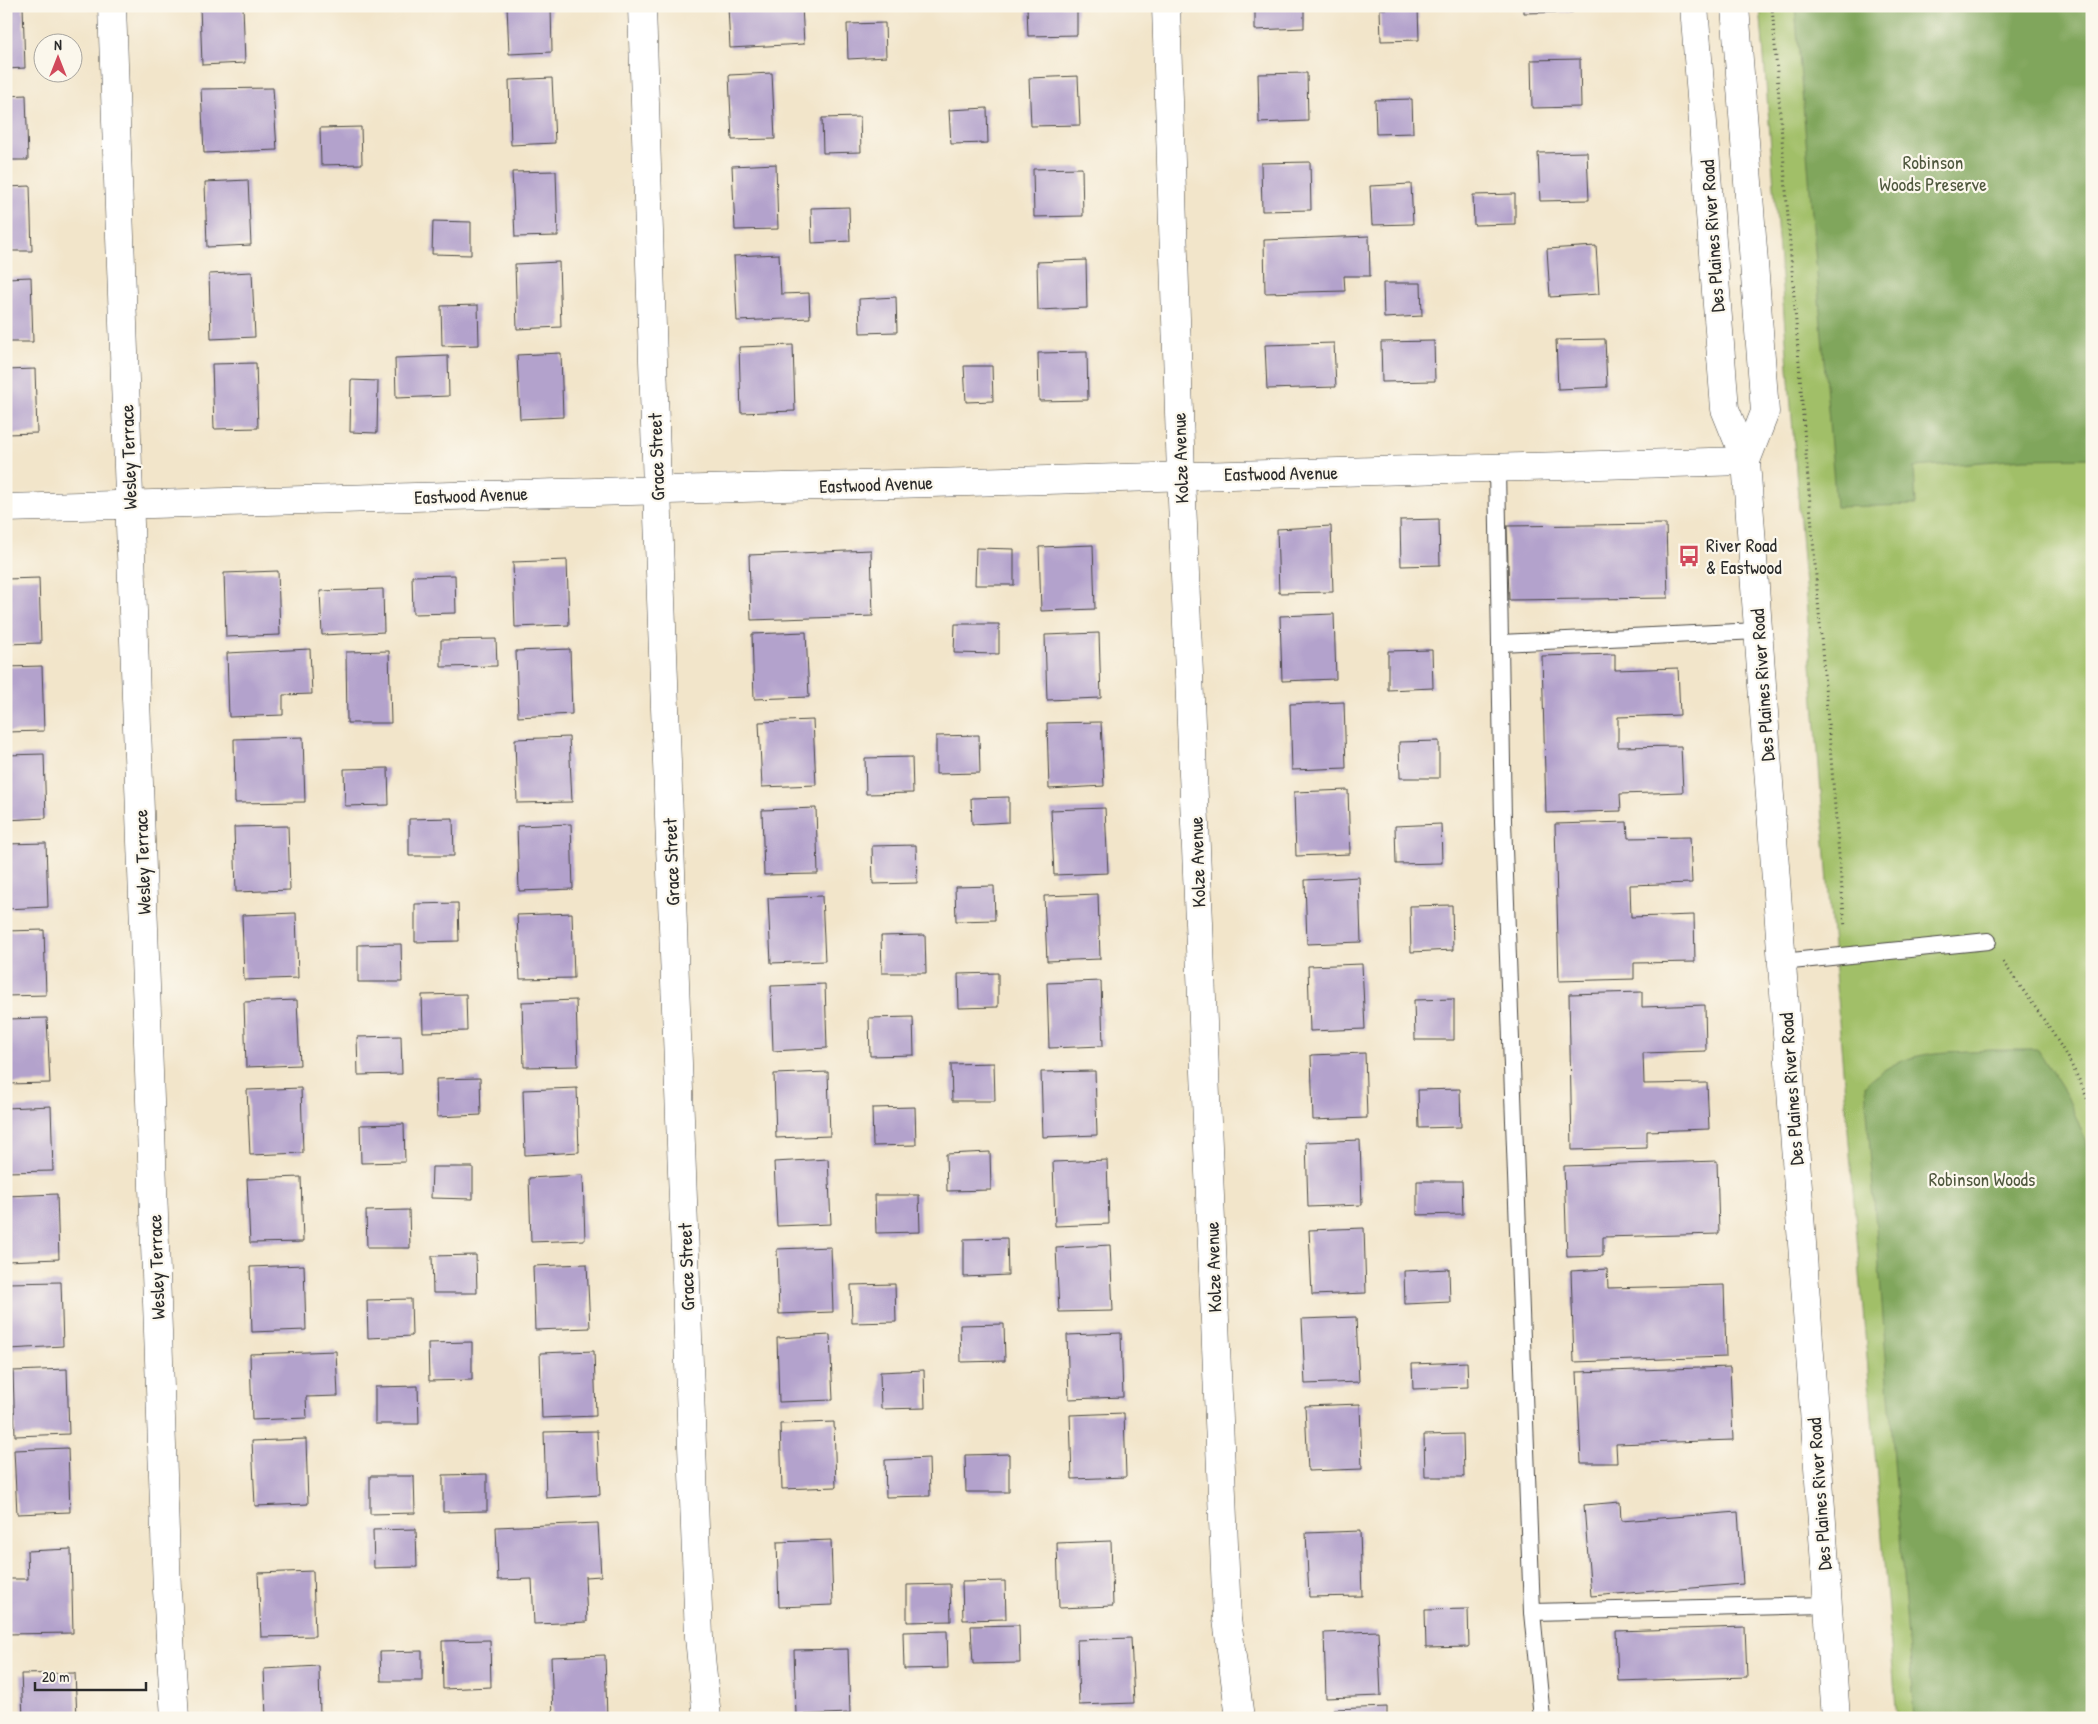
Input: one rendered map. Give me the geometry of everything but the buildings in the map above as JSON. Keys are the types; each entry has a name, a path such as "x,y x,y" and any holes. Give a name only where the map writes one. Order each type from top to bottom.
{"street":[{"name":"Wesley Terrace","path":"112,6 167,1570 175,1718"},
{"name":"Grace Street","path":"642,6 657,490 699,1637 707,1718"},
{"name":"Kolze Avenue","path":"1166,6 1181,475 1227,1619 1240,1718"},
{"name":"Des Plaines River Road","path":"1694,6 1725,409 1746,461 1836,1718"},
{"name":"Des Plaines River Road","path":"1735,6 1765,412 1746,461"},
{"name":"Eastwood Avenue","path":"6,508 1746,461"}],"lane":[{"path":"1497,467 1503,821 1532,1612 1542,1718"},
{"path":"1500,643 1758,631"},
{"path":"1782,962 1988,941"},
{"path":"1532,1612 1827,1605"}],"path":[{"path":"1772,6 1847,955"},
{"path":"1988,941 2051,1030 2086,1094 2092,1112"}],"green space":[{"name":"Robinson Woods Preserve","path":"1760,6 2092,6 2092,1718 1897,1718 1836,986"},
{"path":"1795,6 2092,6 2092,458 2024,459 1914,467 1916,505 1836,507"},
{"name":"Robinson Woods","path":"2038,1050 2067,1096 2086,1141 2092,1162 2092,1718 1914,1718 1865,1085 1894,1064 1909,1058 1940,1053"}],"place":[{"name":"River Road & Eastwood","path":"1689,556"}]}
